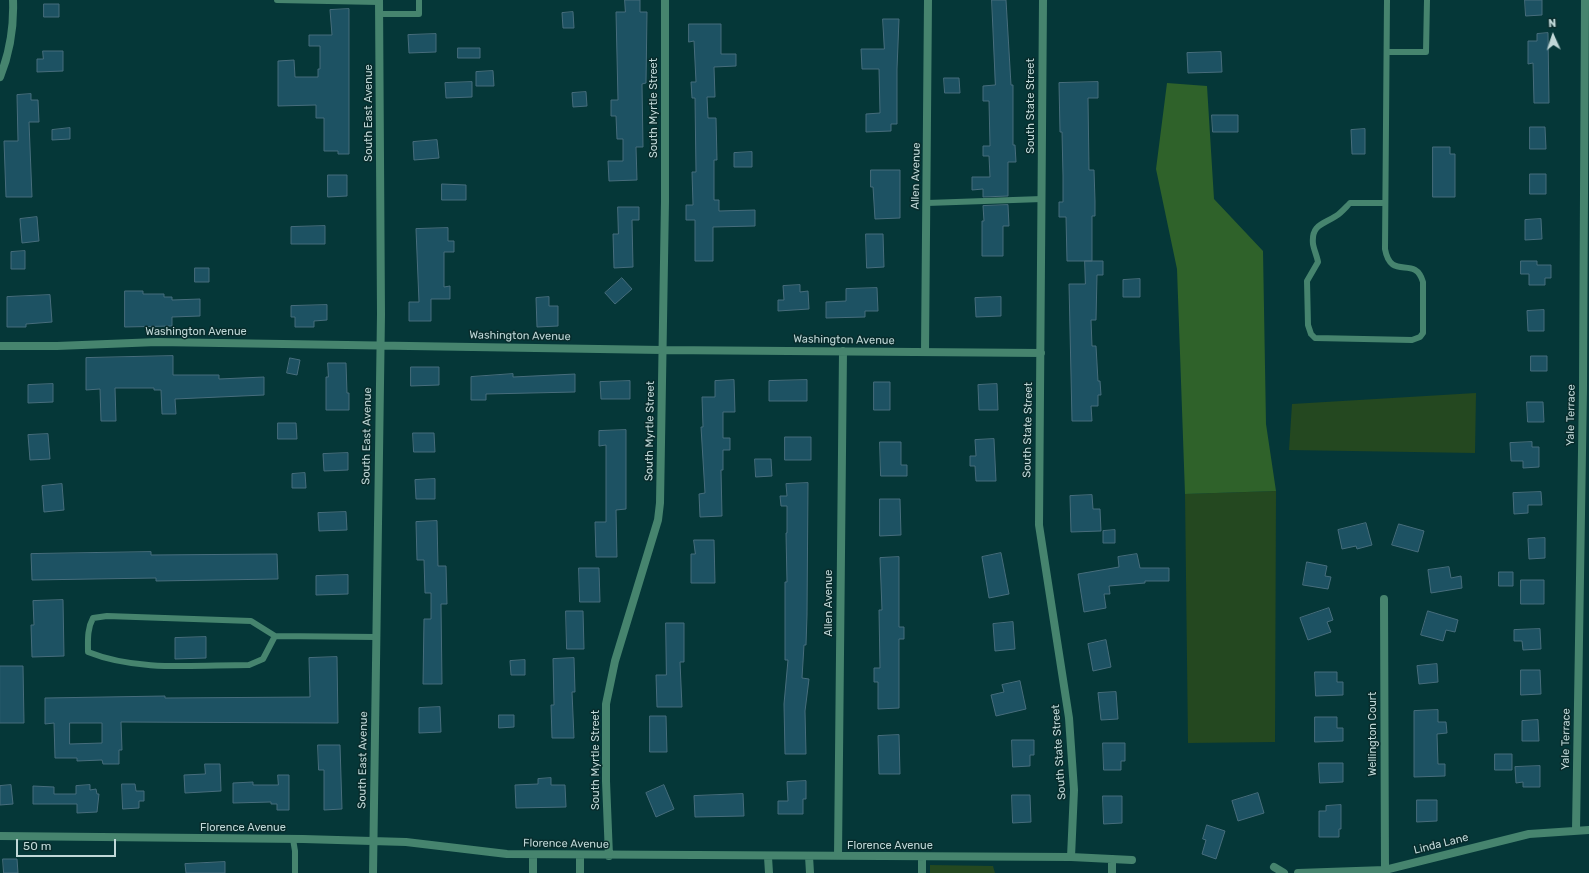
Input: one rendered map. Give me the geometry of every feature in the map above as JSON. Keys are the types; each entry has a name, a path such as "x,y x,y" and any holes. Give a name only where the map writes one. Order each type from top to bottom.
{"street":[{"path":"0,77 14,24 13,0"},
{"name":"South Myrtle Street","path":"609,856 606,781 606,704 615,661 658,520 660,495 665,0"},
{"name":"Allen Avenue","path":"925,352 928,0"},
{"name":"South State Street","path":"1043,0 1039,525 1069,718 1074,790 1071,858"},
{"name":"Yale Terrace","path":"1576,830 1583,380 1585,0"},
{"name":"South East Avenue","path":"373,873 380,345 379,1"},
{"name":"Washington Avenue","path":"0,346 57,346 157,342 662,350 1041,353"},
{"name":"Allen Avenue","path":"838,856 843,351"},
{"name":"Wellington Court","path":"1384,598 1385,870"},
{"name":"Linda Lane","path":"1298,873 1385,870 1529,834 1589,830"},
{"name":"Florence Avenue","path":"0,836 293,839 406,842 487,853 533,855 838,856 1132,860"},
{"path":"533,855 533,873"},
{"path":"580,855 580,873"},
{"path":"768,856 768,873"},
{"path":"810,856 810,873"},
{"path":"922,857 922,873"},
{"path":"1112,859 1112,873"},
{"path":"1274,867 1284,873"}],"lane":[{"path":"277,0 379,1"},
{"path":"380,14 419,14 419,0"},
{"path":"1385,203 1350,203 1335,217 1322,223 1315,233 1313,244 1318,262 1307,281 1308,325 1311,334 1315,338 1412,340 1420,337 1423,333 1424,282 1422,275 1418,270 1413,268 1397,267 1391,264 1387,258 1385,249 1387,0"},
{"path":"1387,52 1426,52 1427,0"},
{"path":"927,203 1042,199"},
{"path":"274,636 263,659 249,665 154,665 117,661 88,652 87,634 90,624 94,618 107,616 251,621 274,636 376,637"},
{"path":"293,839 295,851 295,873"}],"green space":[{"path":"1167,83 1207,86 1214,199 1263,251 1266,424 1276,491 1185,494 1177,269 1156,169"},
{"path":"1476,393 1475,453 1289,450 1292,404"},
{"path":"1276,491 1275,742 1188,743 1185,494"},
{"path":"930,865 993,866 995,873 930,873"}],"building":[{"path":"625,0 640,0 640,12 647,12 646,83 642,84 643,147 636,147 637,180 609,181 608,161 623,161 623,139 617,139 616,116 611,116 611,100 618,100 616,12 625,12"},
{"path":"992,0 1006,0 1011,85 1013,85 1013,145 1015,145 1016,162 1008,162 1008,196 983,197 983,189 972,190 972,177 990,177 989,156 983,156 983,146 990,146 989,101 983,101 983,86 995,85"},
{"path":"1525,0 1542,0 1542,15 1526,16"},
{"path":"44,4 59,4 59,17 44,17"},
{"path":"349,9 349,154 338,154 338,151 324,151 324,118 316,118 316,105 278,106 278,61 294,60 295,77 318,77 318,69 320,69 320,46 309,46 309,35 332,35 330,10"},
{"path":"573,12 574,28 563,28 562,13"},
{"path":"883,19 899,19 897,124 891,124 891,131 866,132 866,114 880,113 879,69 862,69 861,49 884,49"},
{"path":"689,24 721,24 721,54 736,54 736,66 714,67 715,97 707,97 708,118 716,118 717,160 714,160 714,200 719,200 719,211 755,210 755,226 713,227 713,261 695,261 695,220 686,220 686,205 693,205 692,172 696,172 695,98 692,98 691,82 696,82 694,41 689,42"},
{"path":"1548,33 1549,103 1534,103 1533,63 1528,64 1528,41 1537,41 1537,34"},
{"path":"436,34 436,52 409,53 408,35"},
{"path":"458,48 480,48 480,58 458,58"},
{"path":"43,51 63,51 63,71 37,72 37,59 43,59"},
{"path":"1221,52 1222,72 1188,73 1187,53"},
{"path":"493,71 494,86 476,86 476,72"},
{"path":"944,78 959,78 960,93 945,93"},
{"path":"472,82 472,97 446,98 445,83"},
{"path":"1098,82 1098,98 1088,98 1089,170 1094,170 1095,201 1095,216 1092,216 1092,261 1067,261 1066,217 1059,217 1059,202 1063,202 1063,176 1059,83"},
{"path":"586,92 587,106 573,107 572,93"},
{"path":"31,94 31,100 38,100 39,122 29,122 32,197 6,197 4,141 18,141 17,95"},
{"path":"1212,115 1238,115 1238,132 1213,132"},
{"path":"1530,127 1545,127 1546,149 1530,149"},
{"path":"70,128 70,139 52,140 52,130"},
{"path":"1365,129 1365,154 1352,154 1351,130"},
{"path":"437,140 439,158 414,160 413,142"},
{"path":"1433,147 1450,147 1450,154 1455,154 1455,197 1433,197"},
{"path":"752,152 752,167 734,167 734,153"},
{"path":"871,170 900,170 900,218 875,219 873,187 871,187"},
{"path":"1530,174 1546,174 1546,194 1530,194"},
{"path":"328,175 347,175 347,196 328,197"},
{"path":"442,184 466,185 466,200 442,200"},
{"path":"1008,205 1009,226 1003,226 1003,256 982,256 982,221 984,221 983,206"},
{"path":"618,207 639,207 639,220 632,220 633,267 614,268 613,234 618,234"},
{"path":"37,217 39,241 22,243 20,219"},
{"path":"1541,219 1542,239 1525,240 1525,220"},
{"path":"325,226 325,244 291,244 291,227"},
{"path":"448,228 448,241 454,241 454,252 444,252 444,287 450,286 450,299 431,299 431,321 409,321 409,302 419,302 416,229"},
{"path":"866,234 883,234 884,267 867,268"},
{"path":"25,251 25,269 11,269 11,252"},
{"path":"1085,261 1103,261 1103,275 1097,275 1096,320 1091,320 1092,346 1096,346 1098,381 1100,381 1101,395 1098,395 1098,406 1091,406 1092,421 1072,421 1069,284 1085,284"},
{"path":"1521,261 1537,261 1537,265 1551,265 1551,278 1545,278 1545,285 1529,285 1529,274 1521,274"},
{"path":"195,268 209,268 209,282 195,282"},
{"path":"622,278 632,289 615,304 605,293"},
{"path":"1140,279 1140,297 1123,297 1123,280"},
{"path":"800,285 800,292 808,291 809,309 778,311 778,300 784,300 783,286"},
{"path":"877,288 878,311 865,311 865,317 826,318 826,302 846,301 846,289"},
{"path":"125,291 143,291 143,294 164,294 164,297 172,297 172,300 200,299 200,316 172,317 172,326 125,327"},
{"path":"50,295 52,322 26,324 26,327 7,327 7,297"},
{"path":"549,297 549,306 558,306 558,326 537,327 536,298"},
{"path":"1001,297 1001,316 976,317 975,298"},
{"path":"327,305 327,320 314,321 314,327 295,327 295,317 291,317 291,306"},
{"path":"1544,310 1544,331 1528,331 1527,311"},
{"path":"173,356 173,375 219,375 219,379 264,377 264,395 175,399 176,414 162,414 161,390 154,390 154,388 115,388 116,421 101,421 100,389 86,390 86,358"},
{"path":"1531,356 1547,356 1547,371 1531,371"},
{"path":"290,358 300,360 297,375 287,373"},
{"path":"328,363 346,363 349,410 326,410 326,377 328,377"},
{"path":"411,367 439,367 439,385 411,386"},
{"path":"513,374 513,377 575,374 575,392 486,394 486,400 471,400 471,377"},
{"path":"734,380 735,412 723,412 723,438 730,438 730,450 723,450 723,470 721,470 722,516 700,517 699,494 705,493 701,427 703,427 702,397 715,397 715,381"},
{"path":"807,380 807,401 769,401 769,381"},
{"path":"630,381 630,399 601,399 600,382"},
{"path":"874,382 890,382 890,410 874,410"},
{"path":"53,384 53,402 28,403 28,385"},
{"path":"997,384 998,410 979,410 978,385"},
{"path":"1527,402 1543,402 1544,422 1528,422"},
{"path":"278,423 296,423 297,439 278,439"},
{"path":"626,430 626,509 616,510 617,557 596,557 595,522 606,522 606,445 599,446 599,431"},
{"path":"413,433 434,433 435,452 414,452"},
{"path":"48,434 50,459 30,460 28,435"},
{"path":"785,437 811,437 811,460 785,460"},
{"path":"994,439 996,481 976,481 975,466 970,466 970,456 976,456 975,440"},
{"path":"880,442 901,442 901,465 907,465 907,476 881,476"},
{"path":"1532,442 1532,447 1539,447 1539,467 1523,468 1523,461 1511,461 1510,443"},
{"path":"348,453 348,470 324,471 323,454"},
{"path":"755,459 771,459 772,476 756,477"},
{"path":"305,473 306,488 292,488 292,474"},
{"path":"435,479 435,499 416,499 415,480"},
{"path":"808,483 807,615 806,645 804,645 802,678 809,679 805,711 806,754 785,754 784,704 788,660 785,660 787,506 781,506 780,496 787,496 786,484"},
{"path":"62,484 64,510 44,512 42,486"},
{"path":"1541,492 1542,505 1528,505 1528,513 1514,514 1513,493"},
{"path":"1092,495 1093,509 1100,509 1101,531 1071,532 1070,496"},
{"path":"880,499 900,499 901,535 880,536"},
{"path":"346,512 347,530 319,531 318,513"},
{"path":"437,521 438,566 446,566 447,604 441,604 442,684 423,684 424,619 431,619 431,593 425,593 424,560 417,560 416,522"},
{"path":"1366,523 1372,545 1357,549 1356,546 1342,549 1338,530"},
{"path":"1399,524 1424,531 1418,552 1392,545"},
{"path":"1115,530 1115,543 1103,543 1103,531"},
{"path":"1545,538 1545,558 1529,559 1528,539"},
{"path":"694,540 714,540 715,583 691,583 691,554 695,554"},
{"path":"151,552 151,555 277,554 278,579 156,581 156,578 32,580 31,554"},
{"path":"1001,553 1009,594 989,598 982,557"},
{"path":"1137,554 1140,568 1169,568 1169,581 1145,581 1145,583 1109,586 1110,594 1104,594 1106,608 1084,612 1078,574 1119,567 1118,557"},
{"path":"899,557 899,627 904,627 904,639 899,639 899,708 878,709 878,682 874,682 874,668 880,668 879,610 882,610 880,558"},
{"path":"1307,562 1327,566 1325,576 1331,577 1328,589 1303,585"},
{"path":"1449,567 1451,578 1461,576 1462,588 1431,593 1428,570"},
{"path":"579,568 599,568 600,602 580,602"},
{"path":"1499,572 1513,572 1513,586 1499,586"},
{"path":"348,575 348,594 316,595 316,576"},
{"path":"1521,580 1544,580 1544,604 1521,604"},
{"path":"63,600 64,656 32,657 31,625 34,625 33,601"},
{"path":"1329,608 1333,620 1327,622 1331,632 1308,640 1300,618"},
{"path":"566,611 583,611 584,649 567,649"},
{"path":"1428,611 1458,620 1455,632 1446,630 1443,641 1421,635"},
{"path":"1013,622 1015,649 995,651 993,624"},
{"path":"666,623 684,623 684,662 680,662 682,707 657,707 656,675 666,675"},
{"path":"1540,629 1541,649 1523,650 1522,641 1514,641 1514,630"},
{"path":"206,637 206,658 175,659 175,638"},
{"path":"1106,640 1111,667 1093,671 1088,644"},
{"path":"337,657 338,723 121,722 122,750 119,750 119,764 103,764 102,760 77,761 77,758 55,758 54,723 45,724 45,698 165,696 165,698 310,697 309,658","holes":["70,723 102,723 102,743 70,744"]},
{"path":"574,658 575,692 572,692 574,738 552,738 551,705 554,705 553,659"},
{"path":"525,660 525,675 511,675 510,661"},
{"path":"1437,664 1438,682 1419,684 1417,666"},
{"path":"0,666 23,666 24,723 0,723"},
{"path":"1521,670 1540,670 1541,694 1521,695"},
{"path":"1315,672 1337,672 1337,682 1343,682 1343,695 1316,696"},
{"path":"1020,681 1026,709 996,716 991,695 1004,692 1002,685"},
{"path":"1116,692 1118,719 1101,720 1098,693"},
{"path":"440,707 441,732 419,733 419,708"},
{"path":"1438,710 1438,722 1446,722 1447,733 1437,734 1438,764 1445,764 1445,776 1414,777 1414,711"},
{"path":"499,715 514,715 514,727 499,728"},
{"path":"650,716 666,716 667,752 650,752"},
{"path":"1315,717 1337,717 1337,728 1343,728 1343,741 1315,742"},
{"path":"1538,720 1539,741 1522,741 1522,721"},
{"path":"899,735 900,774 879,774 878,736"},
{"path":"1012,740 1034,740 1034,755 1030,755 1030,766 1013,767"},
{"path":"1103,743 1125,743 1125,761 1121,761 1121,770 1104,770"},
{"path":"318,745 340,745 342,809 324,810 324,770 319,770"},
{"path":"1495,754 1512,754 1512,770 1495,770"},
{"path":"1319,763 1343,763 1343,782 1320,783"},
{"path":"205,764 220,764 221,791 185,793 184,775 205,774"},
{"path":"1540,766 1540,787 1523,787 1523,782 1516,783 1515,767"},
{"path":"278,775 289,775 289,810 277,810 277,804 271,804 271,802 233,803 233,783 253,782 253,785 278,785"},
{"path":"551,778 551,785 565,785 566,807 516,808 515,785 538,784 538,779"},
{"path":"806,781 806,799 803,799 803,814 778,814 778,801 788,801 787,782"},
{"path":"122,784 135,784 136,791 144,791 144,801 139,801 139,808 123,809"},
{"path":"11,785 13,804 0,805 0,786"},
{"path":"90,785 90,790 96,789 97,794 99,794 97,812 77,813 77,804 33,804 33,786 54,787 54,794 76,794 76,786"},
{"path":"664,785 674,809 656,817 646,793"},
{"path":"1258,793 1264,813 1238,821 1232,801"},
{"path":"743,794 744,816 695,817 694,796"},
{"path":"1012,795 1030,795 1031,822 1013,823"},
{"path":"1103,796 1122,796 1122,823 1104,824"},
{"path":"1417,800 1437,800 1437,821 1417,822"},
{"path":"1341,805 1341,829 1339,829 1339,837 1319,837 1319,811 1326,811 1326,806"},
{"path":"1207,825 1225,831 1216,859 1202,854 1206,840 1203,839"},
{"path":"3,859 17,859 18,873 4,873"},
{"path":"225,862 225,873 186,873 185,864"}]}
